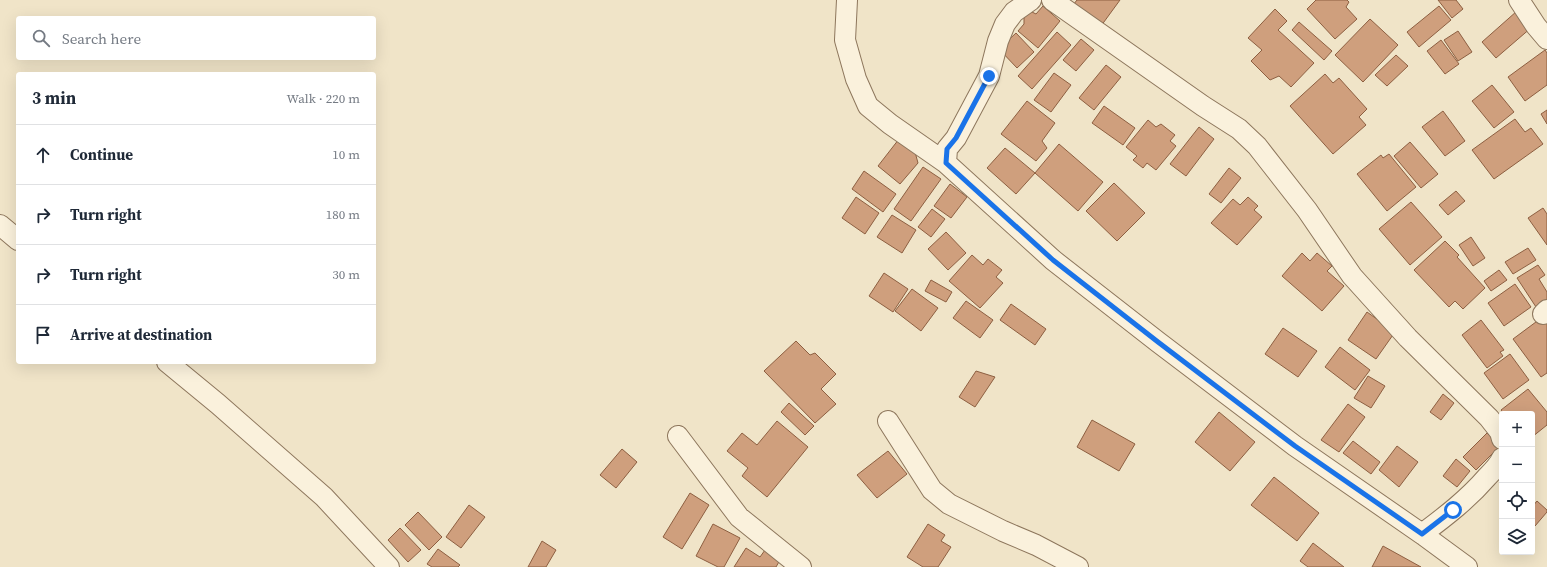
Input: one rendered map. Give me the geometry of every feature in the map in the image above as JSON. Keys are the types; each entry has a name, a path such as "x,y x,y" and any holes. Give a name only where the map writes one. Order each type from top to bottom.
{"street":[{"path":"847,0 845,40 856,78 868,106 890,124 946,163 1053,260 1146,332 1295,446 1467,567"},
{"path":"946,163 947,149 956,138 989,76 998,41 1005,24 1014,12 1031,0"},
{"path":"1052,0 1202,106 1239,129 1257,146 1307,210 1331,248 1352,276 1408,338 1489,418 1499,431"},
{"path":"1519,0 1547,39"},
{"path":"0,225 16,238"},
{"path":"169,364 218,404 324,497 389,567"},
{"path":"888,421 932,490 948,504 1003,531 1036,545 1078,567"},
{"path":"678,436 739,517 801,567"},
{"path":"1422,534 1474,492 1499,463"}],"building":[{"path":"1077,0 1120,0 1101,26 1073,5"},
{"path":"1316,0 1347,0 1349,2 1346,7 1357,19 1335,39 1307,9"},
{"path":"1438,0 1456,0 1463,9 1452,18"},
{"path":"1043,6 1060,21 1038,48 1018,31 1024,24 1024,17 1030,11 1036,14"},
{"path":"1439,6 1451,20 1419,47 1407,32"},
{"path":"1275,9 1287,21 1278,30 1314,63 1291,87 1279,76 1270,80 1251,61 1262,50 1248,38"},
{"path":"1517,11 1532,27 1496,58 1482,42"},
{"path":"1370,19 1398,45 1363,82 1335,55"},
{"path":"1299,22 1332,51 1324,60 1292,30"},
{"path":"1458,31 1472,52 1458,61 1444,40"},
{"path":"1057,32 1071,45 1032,89 1018,76"},
{"path":"1016,33 1034,52 1017,68 999,49"},
{"path":"1081,39 1094,50 1076,71 1063,60"},
{"path":"1441,40 1459,64 1445,74 1427,51"},
{"path":"1545,50 1547,53 1547,85 1525,101 1508,77"},
{"path":"1396,55 1408,66 1387,86 1375,75"},
{"path":"1106,65 1121,77 1094,110 1079,98"},
{"path":"1054,73 1071,85 1051,112 1034,100"},
{"path":"1325,74 1333,83 1339,78 1367,109 1359,117 1366,125 1333,154 1290,106"},
{"path":"1492,85 1514,112 1494,128 1472,101"},
{"path":"1027,101 1055,123 1042,141 1047,148 1036,161 1001,134"},
{"path":"1104,106 1135,128 1123,145 1092,123"},
{"path":"1547,110 1547,124 1541,114"},
{"path":"1443,111 1465,141 1445,156 1422,127"},
{"path":"1515,119 1525,132 1531,128 1543,144 1494,179 1472,150"},
{"path":"1148,120 1156,127 1161,124 1175,135 1170,141 1176,146 1156,170 1147,163 1143,168 1133,160 1137,156 1126,147"},
{"path":"1199,127 1214,139 1186,176 1170,164"},
{"path":"899,139 915,152 918,163 900,184 878,166"},
{"path":"1410,142 1438,174 1421,188 1394,156"},
{"path":"1059,144 1103,182 1078,211 1035,173"},
{"path":"1005,148 1035,173 1016,194 987,168"},
{"path":"1389,154 1416,187 1387,211 1357,174 1381,155 1383,158"},
{"path":"923,167 941,179 911,221 894,209"},
{"path":"1229,168 1241,178 1221,203 1209,194"},
{"path":"864,171 896,194 883,212 852,189"},
{"path":"1114,183 1145,213 1117,241 1086,211"},
{"path":"950,184 967,197 951,218 934,206"},
{"path":"1456,191 1465,201 1448,215 1439,205"},
{"path":"856,197 879,213 865,234 842,218"},
{"path":"1248,197 1258,206 1254,210 1262,217 1237,245 1211,223 1233,199 1240,205"},
{"path":"1411,202 1442,237 1410,265 1379,229"},
{"path":"1543,208 1547,214 1547,245 1528,218"},
{"path":"932,209 945,219 931,237 918,227"},
{"path":"892,215 916,230 902,253 877,237"},
{"path":"946,232 966,253 948,270 928,249"},
{"path":"1471,237 1485,258 1473,266 1459,245"},
{"path":"1445,241 1459,255 1457,257 1485,288 1463,309 1455,301 1449,307 1414,270"},
{"path":"1528,248 1536,260 1513,274 1505,262"},
{"path":"1302,253 1310,261 1317,253 1332,266 1327,271 1344,286 1322,311 1282,276"},
{"path":"972,255 983,265 988,259 1002,270 996,277 1003,283 980,308 949,281"},
{"path":"1538,265 1545,275 1539,279 1547,292 1547,300 1536,307 1517,278"},
{"path":"1499,270 1507,280 1491,291 1484,281"},
{"path":"884,273 908,289 893,312 869,296"},
{"path":"931,280 952,292 946,302 925,291"},
{"path":"1515,284 1531,307 1504,326 1488,303"},
{"path":"912,289 938,308 921,331 895,311"},
{"path":"966,301 993,320 980,338 953,318"},
{"path":"1011,304 1046,329 1035,345 1000,320"},
{"path":"1367,312 1395,332 1376,359 1348,340"},
{"path":"1544,316 1547,320 1547,373 1541,377 1513,339"},
{"path":"1481,320 1504,350 1500,352 1503,356 1487,368 1462,335"},
{"path":"1283,328 1317,351 1298,377 1265,354"},
{"path":"796,341 810,355 815,353 836,374 821,389 836,404 815,423 764,371"},
{"path":"1340,347 1370,370 1355,390 1325,367"},
{"path":"1510,354 1529,380 1503,399 1484,373"},
{"path":"976,371 995,377 975,407 959,397"},
{"path":"1368,376 1385,386 1371,408 1354,398"},
{"path":"1528,389 1547,412 1547,425 1535,435 1535,411 1501,410"},
{"path":"1443,394 1454,403 1441,420 1430,412"},
{"path":"789,403 814,426 805,435 781,412"},
{"path":"1348,404 1365,417 1339,452 1321,440"},
{"path":"1219,412 1255,442 1230,471 1195,442"},
{"path":"1092,420 1135,444 1119,471 1077,447"},
{"path":"777,421 808,447 767,497 742,476 748,468 727,451 742,433 757,445"},
{"path":"1487,433 1499,445 1499,447 1476,470 1463,457"},
{"path":"1353,441 1380,462 1371,474 1343,453"},
{"path":"1397,446 1418,462 1399,487 1379,470"},
{"path":"622,449 637,462 616,488 600,475"},
{"path":"888,451 907,474 877,498 857,475"},
{"path":"1456,459 1470,471 1457,487 1443,476"},
{"path":"1274,477 1319,513 1297,541 1251,505"},
{"path":"690,493 709,505 682,549 663,537"},
{"path":"1537,501 1547,510 1547,512 1535,526 1535,519 1535,503"},
{"path":"469,505 485,517 461,548 446,537"},
{"path":"418,512 442,537 429,550 405,525"},
{"path":"713,524 740,538 724,567 718,567 696,556"},
{"path":"928,524 945,535 941,541 951,547 938,567 923,567 907,557"},
{"path":"400,528 421,550 408,562 388,540"},
{"path":"542,541 556,550 546,567 528,567"},
{"path":"1313,543 1344,567 1308,567 1300,561"},
{"path":"1383,546 1421,567 1372,567"},
{"path":"746,548 760,557 765,550 780,560 776,567 734,567"},
{"path":"438,549 460,565 458,567 432,567 427,564"}],"route":[{"path":"989,76 956,138 947,149 946,163 1053,260 1158,342 1295,446 1422,534 1453,510"}]}
